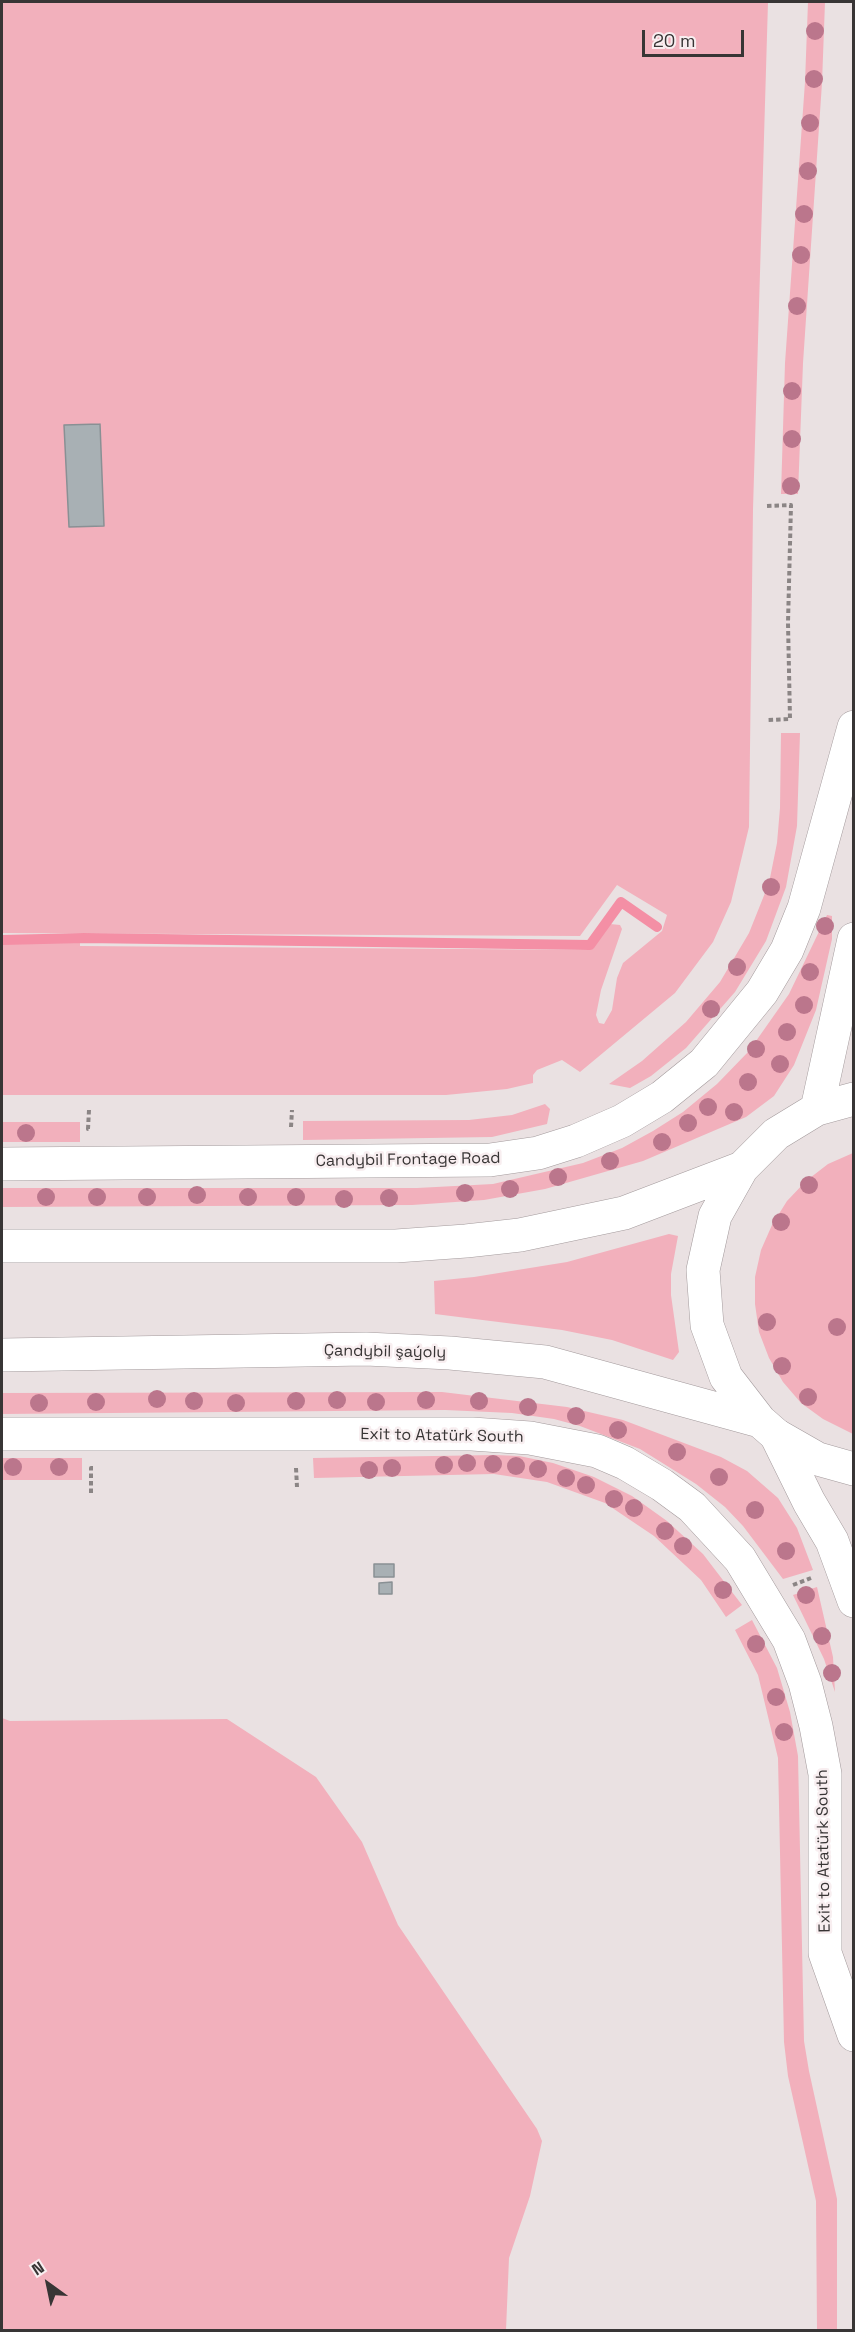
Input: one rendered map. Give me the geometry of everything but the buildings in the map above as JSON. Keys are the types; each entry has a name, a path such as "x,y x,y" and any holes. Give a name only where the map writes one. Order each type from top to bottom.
{"street":[{"name":"Candybil Frontage Road","path":"2,1164 490,1160 538,1153 576,1142 622,1121 662,1097 704,1063 762,992 787,950 804,908 854,727"},
{"path":"817,1110 854,939"},
{"path":"854,1099 817,1110 776,1134 742,1168 715,1216 703,1270 707,1325 726,1377 768,1428 832,1541 854,1601"},
{"path":"2,1246 396,1246 466,1241 520,1235 624,1213 742,1168"},
{"name":"Çandybil şaýoly","path":"2,1355 366,1349 450,1353 545,1362 768,1428"},
{"path":"768,1428 818,1459 854,1469"},
{"name":"Exit to Atatürk South","path":"2,1434 472,1434 530,1438 597,1451 625,1463 662,1485 692,1507 740,1559 789,1640 805,1683 825,1774 825,1953 854,2035"}],"path":[{"path":"767,506 791,505 788,624 790,719 768,720"},
{"path":"89,1110 88,1129 95,1129"},
{"path":"283,1129 291,1130 292,1110"},
{"path":"91,1493 91,1468 98,1468"},
{"path":"289,1468 297,1468 297,1487"},
{"path":"788,1586 814,1577"}],"shaded area":[{"path":"2,2 768,2 753,509 749,827 731,902 713,942 675,993 580,1072 562,1060 537,1070 533,1075 533,1083 507,1089 446,1095 2,1095 2,936 80,936 80,946 588,950 610,924 620,925 622,929 601,990 596,1015 599,1023 604,1024 612,1010 617,978 623,963 662,931 667,915 617,885 580,936 2,933"},
{"path":"808,2 825,2 822,83 803,363 798,494 781,494 785,363 805,82"},
{"path":"781,733 800,733 797,826 786,887 766,941 735,992 686,1048 651,1076 630,1088 609,1084 642,1061 686,1022 720,982 749,933 769,883 777,843"},
{"path":"827,915 832,916 832,939 816,1010 794,1065 774,1096 746,1117 643,1161 545,1189 484,1200 412,1205 2,1207 2,1188 417,1188 493,1184 583,1163 622,1148 653,1131 683,1112 717,1084 749,1051 789,994"},
{"path":"545,1104 550,1109 547,1124 492,1137 303,1140 303,1121 469,1120 512,1115"},
{"path":"2,1122 80,1122 80,1142 2,1142"},
{"path":"853,1153 853,1434 823,1419 801,1403 783,1382 769,1358 759,1332 755,1304 755,1277 761,1250 772,1225 787,1201 806,1181 828,1164"},
{"path":"669,1234 678,1236 671,1274 671,1295 679,1352 673,1360 612,1340 562,1330 435,1314 434,1281 567,1262"},
{"path":"442,1392 567,1407 623,1420 721,1457 747,1471 778,1498 797,1528 813,1570 783,1579 743,1526 725,1507 696,1484 640,1449 580,1426 554,1419 512,1413 445,1410 2,1414 2,1393"},
{"path":"519,1456 553,1463 594,1477 632,1496 667,1521 703,1554 742,1605 726,1617 701,1580 654,1536 605,1503 547,1482 494,1474 314,1478 313,1458"},
{"path":"2,1458 82,1458 82,1480 2,1480"},
{"path":"817,1587 833,1657 835,1692 824,1659 793,1595"},
{"path":"752,1620 777,1668 790,1712 798,1756 804,2041 837,2199 837,2330 817,2330 816,2201 788,2076 784,2042 778,1758 758,1675 735,1630"},
{"path":"2,1718 10,1721 227,1719 316,1777 362,1842 398,1925 537,2129 542,2141 530,2196 509,2258 506,2330 2,2330"}],"waterway":[{"path":"2,940 84,938 590,945 621,902 657,927"}]}
